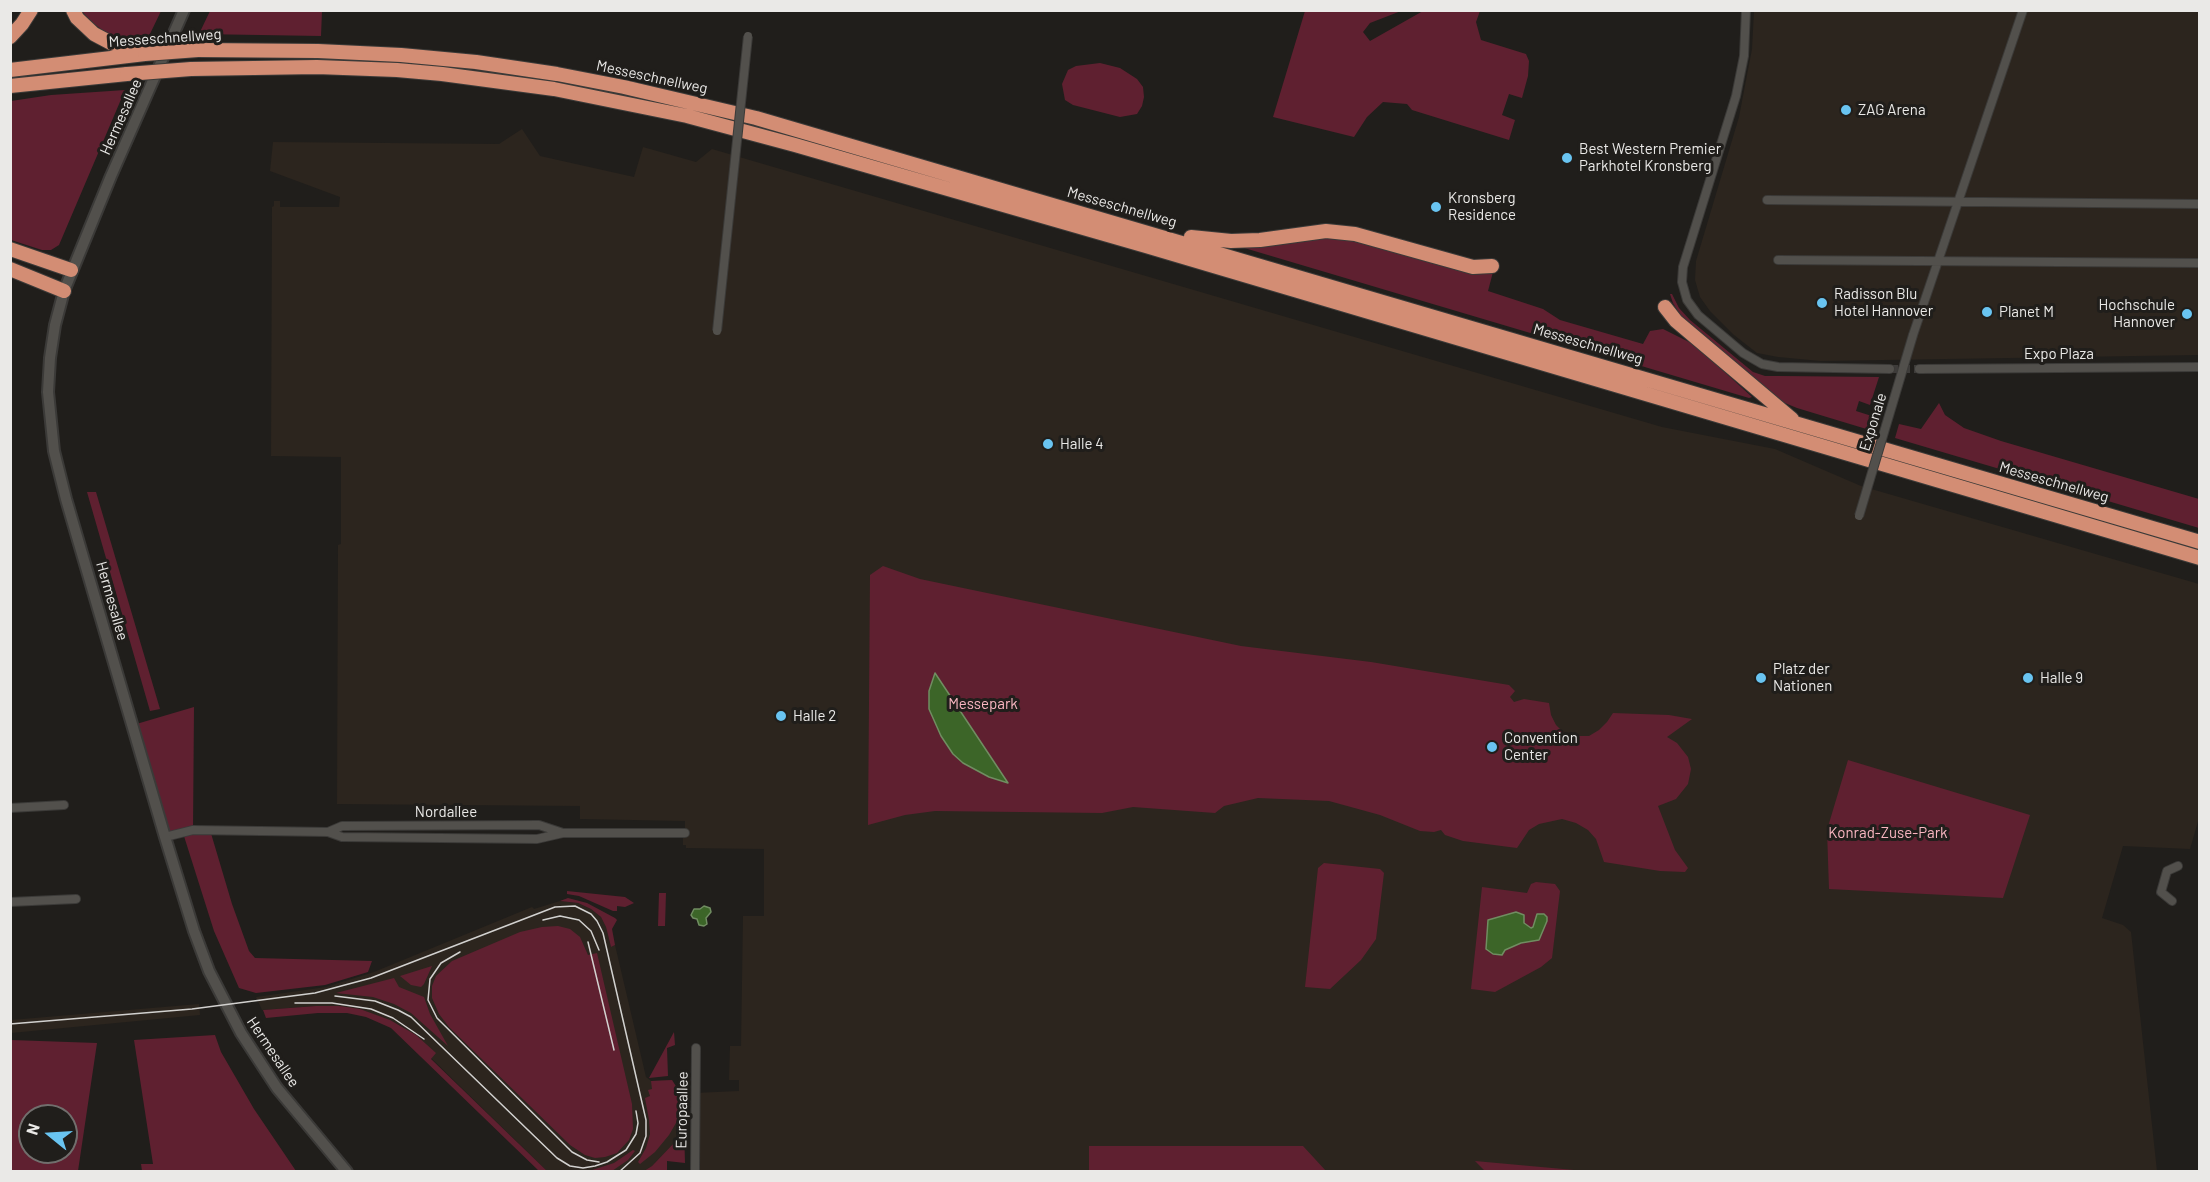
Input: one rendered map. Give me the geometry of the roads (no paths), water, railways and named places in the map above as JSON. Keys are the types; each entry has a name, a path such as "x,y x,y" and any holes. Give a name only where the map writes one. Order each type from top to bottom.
{"highway":[{"path":"10,38 31,10"},
{"path":"73,10 77,18 94,34 139,53"},
{"name":"Messeschnellweg","path":"10,70 139,53 198,50 308,50 476,62 613,85 756,118 1151,232 2199,542"},
{"name":"Messeschnellweg","path":"10,86 191,69 318,67 397,70 554,89 687,116 1135,243 2199,558"},
{"path":"10,93 34,82"},
{"path":"1151,232 1231,241 1260,240 1326,231 1355,234 1473,267 1492,266"},
{"path":"10,249 71,270"},
{"path":"10,269 64,291"},
{"path":"1665,307 1676,321 1796,422"}],"main road":[{"name":"Hermesallee","path":"184,10 71,270 64,291 55,325 50,358 48,392 54,451 165,837 209,971 241,1033 277,1088 347,1172"}],"street":[{"path":"1746,10 1744,56 1736,96 1683,267 1682,282 1687,300 1698,315 1743,353 1762,364 1778,367 1890,369"},
{"path":"1938,263 2023,10"},
{"path":"717,331 748,36"},
{"path":"1767,200 2199,204"},
{"path":"1778,260 1938,263 2199,263"},
{"name":"Exponale","path":"1859,516 1913,336 1938,263"},
{"name":"Expo Plaza","path":"1919,369 2199,367"},
{"path":"10,808 64,806"},
{"name":"Nordallee","path":"328,832 342,826 538,825 563,833"},
{"name":"Nordallee","path":"165,837 193,830 328,832 342,837 537,839 563,833 685,832"},
{"path":"2172,901 2161,892 2167,872 2178,866"},
{"path":"10,902 76,899"},
{"name":"Europaallee","path":"695,1172 696,1048"}],"tunnel":[{"path":"1890,369 1919,369"}],"tram line":[{"path":"10,1024 192,1009 315,993 371,978 555,907 575,906 591,914 603,933 646,1120 646,1136 640,1153 619,1172"},
{"path":"543,920 560,916 579,920 591,931 599,950"},
{"path":"588,942 614,1050"},
{"path":"460,952 441,963 430,979 428,1000 437,1018 572,1152 587,1160 599,1162"},
{"path":"335,996 375,1001 411,1017 557,1158 570,1166 583,1168 595,1166 607,1162 626,1150 636,1134 638,1123 636,1111"},
{"path":"295,1003 332,1003 371,1009 393,1018 424,1039"}],"place":[{"name":"ZAG Arena","path":"1846,110"},
{"name":"Best Western Premier Parkhotel Kronsberg","path":"1567,158"},
{"name":"Kronsberg Residence","path":"1436,207"},
{"name":"Radisson Blu Hotel Hannover","path":"1822,303"},
{"name":"Planet M","path":"1987,312"},
{"name":"Hochschule Hannover","path":"2187,314"},
{"name":"Halle 4","path":"1048,444"},
{"name":"Platz der Nationen","path":"1761,678"},
{"name":"Halle 9","path":"2028,678"},
{"name":"Halle 2","path":"781,716"},
{"name":"Convention Center","path":"1492,747"}],"park label":[{"name":"Messepark","path":"983,704"},
{"name":"Konrad-Zuse-Park","path":"1888,833"}]}
